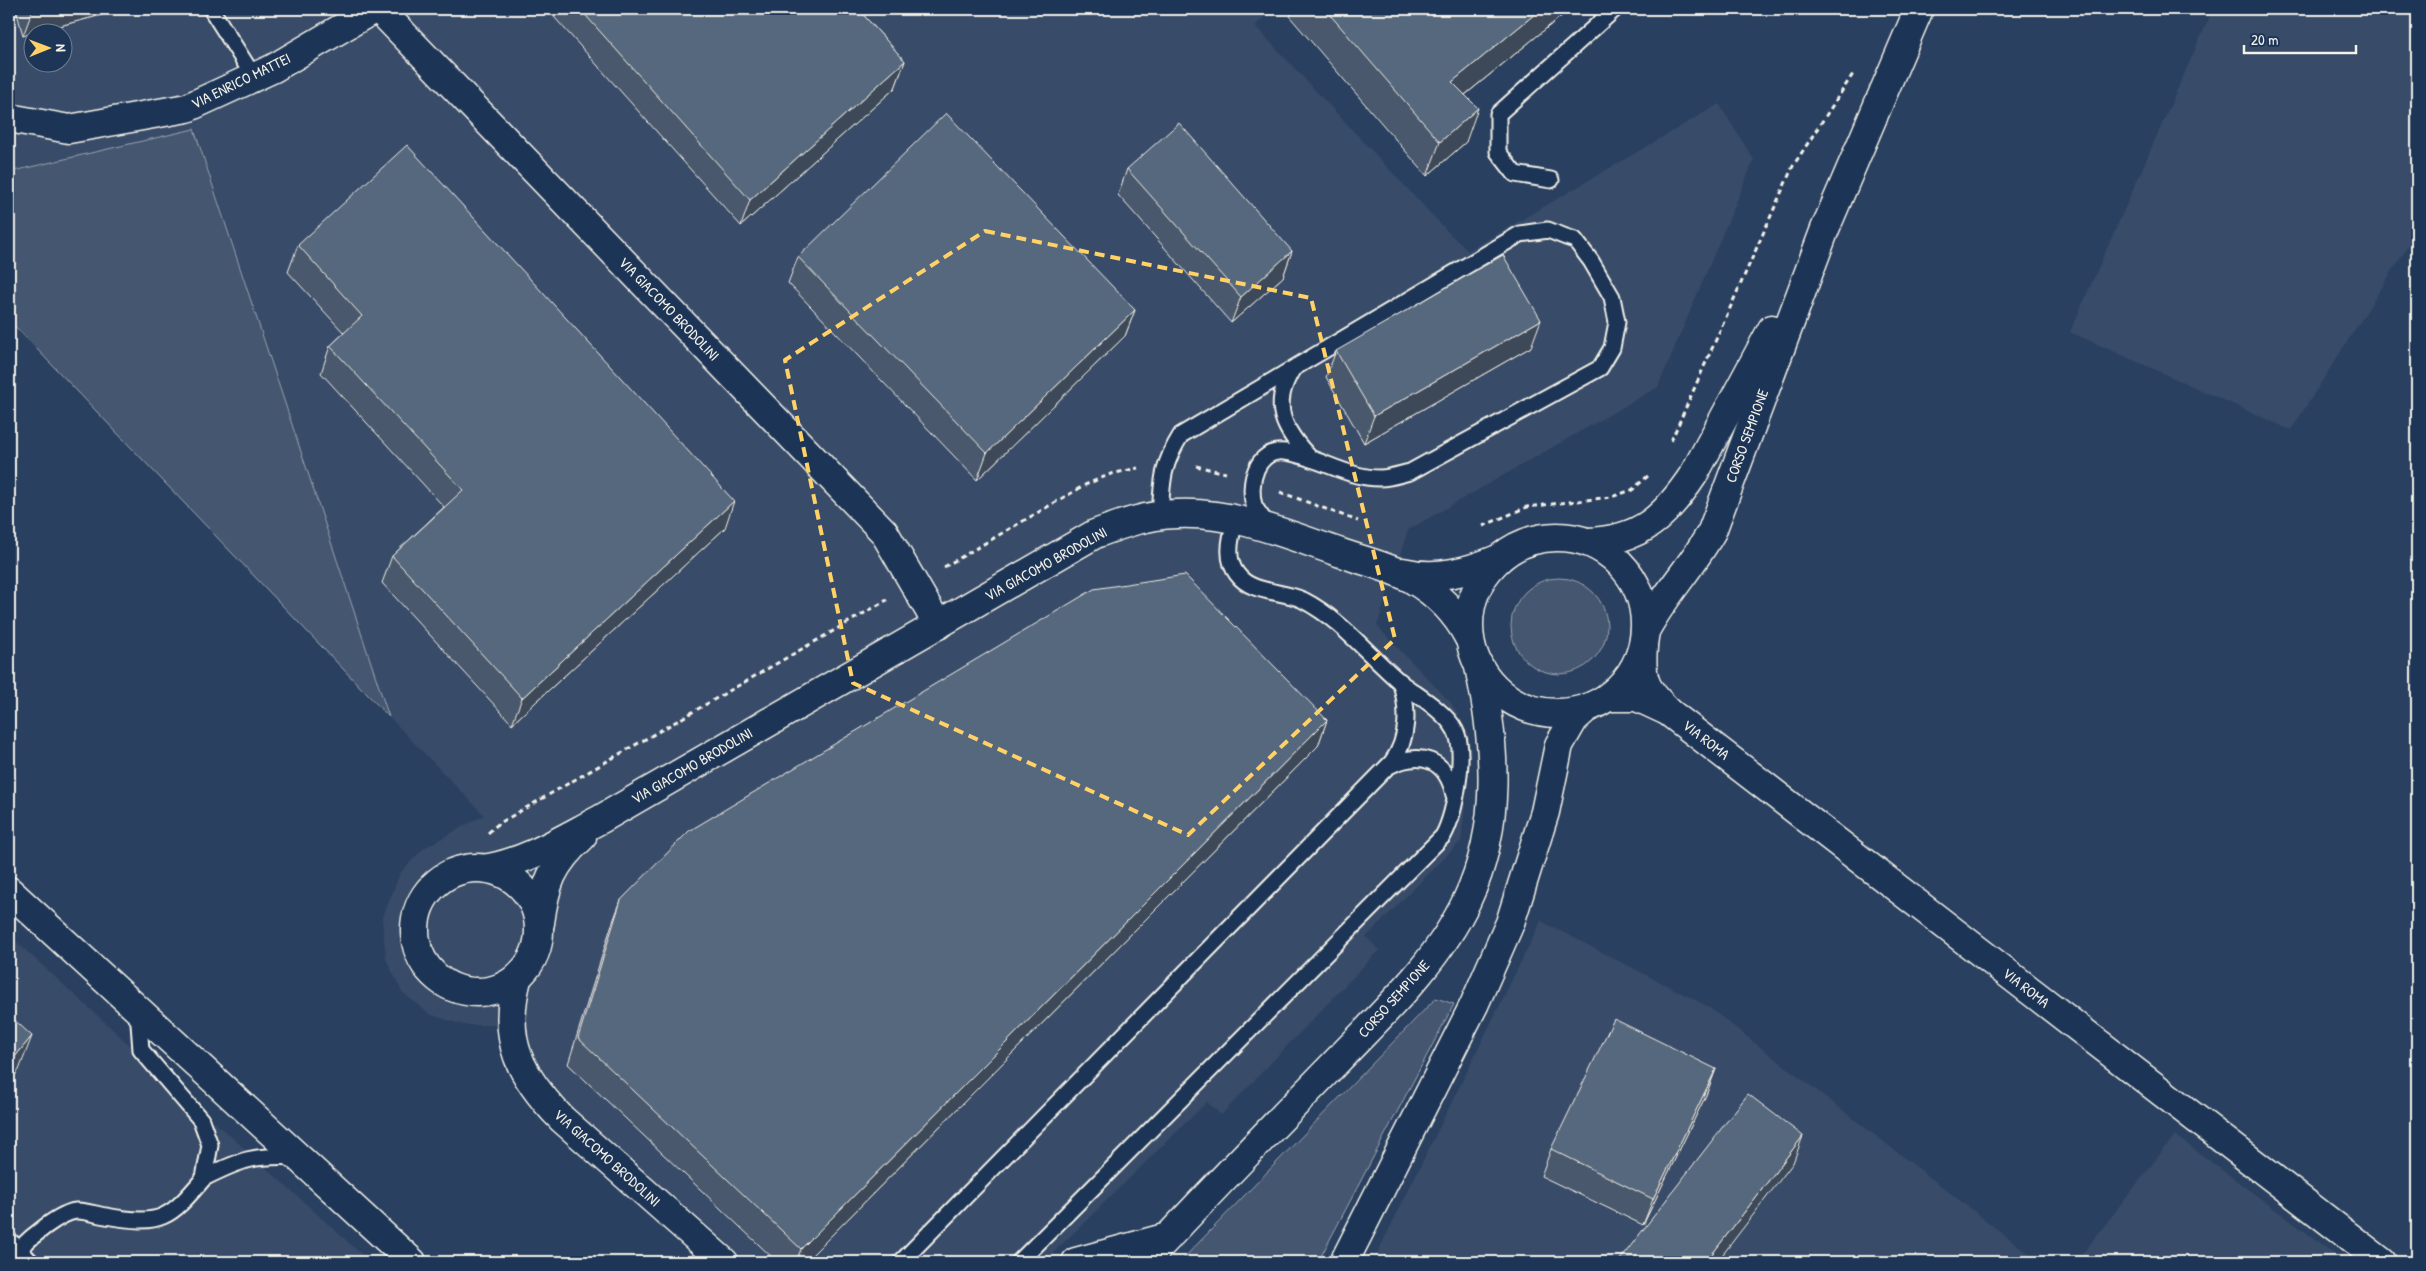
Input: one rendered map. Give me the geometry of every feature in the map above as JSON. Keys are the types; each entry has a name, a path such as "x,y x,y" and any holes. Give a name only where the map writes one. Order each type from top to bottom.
{"street":[{"name":"VIA ENRICO MATTEI","path":"9,118 69,129 186,108 274,68 374,9"},
{"name":"VIA GIACOMO BRODOLINI","path":"379,9 884,532 938,625"},
{"name":"CORSO SEMPIONE","path":"1644,639 1662,603 1693,562 1712,531 1825,229 1919,9"},
{"name":"CORSO SEMPIONE","path":"1588,542 1610,541 1628,537 1665,512 1679,496 1718,431 1825,229"},
{"name":"VIA GIACOMO BRODOLINI","path":"489,868 511,864 531,856 601,818 1096,534 1135,519 1177,514 1223,516 1270,528 1389,569 1412,579 1450,608 1469,638"},
{"path":"1583,711 1552,714 1523,708 1497,691 1478,667 1469,638 1470,607 1480,581 1498,559 1522,543 1549,536 1577,538 1603,549 1625,567 1640,592 1646,619 1641,667 1646,687 1670,713"},
{"name":"VIA GIACOMO BRODOLINI","path":"1389,569 1411,574 1454,574 1471,570 1498,559"},
{"path":"1344,1262 1474,1005 1510,923 1545,812 1559,745 1574,719 1583,711 1610,697 1631,675 1644,639"},
{"name":"CORSO SEMPIONE","path":"1145,1262 1373,1024 1425,966 1452,930 1468,898 1482,858 1494,776 1488,708 1478,667"},
{"path":"1610,697 1637,697 1670,713"},
{"name":"VIA ROMA","path":"1670,713 2382,1262"},
{"name":"VIA GIACOMO BRODOLINI","path":"540,926 543,899 549,878 557,863 566,851 601,818"},
{"path":"468,868 489,868 509,876 526,890 536,907 540,926 538,946 530,965 516,979 499,989 480,993 460,990 442,982 427,968 418,950 414,929 419,907 430,889 447,875 468,868"},
{"path":"9,891 412,1262"},
{"name":"VIA GIACOMO BRODOLINI","path":"516,979 511,1007 513,1043 517,1060 540,1097 562,1119 724,1262"},
{"path":"1076,1262 1168,1237"}],"lane":[{"path":"211,9 254,77"},
{"path":"1551,180 1515,174 1498,152 1498,114 1615,9"},
{"path":"1160,516 1162,480 1168,455 1181,435 1520,234 1548,230 1575,240 1591,261 1612,297 1617,322 1612,348 1600,368 1410,472 1381,478 1356,475 1283,451 1268,455 1255,467 1252,488 1255,506 1270,528"},
{"path":"1293,368 1284,384 1280,400 1283,420 1293,440 1312,460"},
{"path":"1019,1262 1442,836 1449,824 1455,802 1460,750 1455,729 1442,715 1400,682 1336,622 1319,609 1301,599 1260,588 1241,580 1231,563 1230,553 1236,520"},
{"path":"901,1262 1400,752 1404,738 1406,705 1400,682"},
{"path":"1387,767 1399,761 1418,757 1439,766 1452,786 1455,802"},
{"path":"138,1008 141,1050 201,1120 210,1145 204,1178"},
{"path":"31,1262 14,1244 42,1227 76,1211 127,1220 152,1221 178,1209 204,1178 233,1163 262,1156 299,1158"},
{"path":"915,1262 919,1244"}],"highlighted area":[{"path":"985,231 1311,298 1395,639 1188,835 853,683 785,360"}],"shaded area":[{"path":"9,9 1273,9 1255,26 1468,251 1719,104 1754,160 1658,387 1408,530 1377,626 1452,704 1468,733 1471,752 1461,841 1366,937 1379,950 1221,1115 1207,1102 1044,1262 706,1262 540,1119 518,1090 516,1055 493,1025 463,1025 429,1014 402,992 386,959 382,919 400,873 424,848 484,815 389,717 195,129 9,172"},
{"path":"2213,9 2417,9 2417,232 2291,430 2070,332"},
{"path":"194,129 389,717 9,320 9,172"},
{"path":"1559,578 1577,582 1593,592 1603,608 1607,626 1603,644 1593,660 1577,670 1559,674 1541,670 1525,660 1515,644 1511,626 1515,608 1525,592 1541,582"},
{"path":"1541,921 1707,1006 2040,1262 1373,1262"},
{"path":"9,935 132,1047 370,1262 9,1262"},
{"path":"1436,998 1454,1004 1318,1262 1180,1262"},
{"path":"2175,1135 2346,1262 2076,1262"}],"building":[{"path":"580,9 858,9 905,61 750,200"},
{"path":"1325,9 1541,9 1452,82 1478,108 1440,142"},
{"path":"946,113 1135,310 987,453 798,257"},
{"path":"1179,123 1292,251 1241,297 1127,169"},
{"path":"407,145 734,501 522,698 392,556 463,490 330,346 362,316 298,245"},
{"path":"1503,255 1541,320 1374,416 1336,351"},
{"path":"1185,575 1327,720 801,1249 578,1038 621,900 689,831 1094,589"},
{"path":"9,1015 32,1036 9,1064"},
{"path":"1614,1019 1716,1069 1653,1199 1551,1149"},
{"path":"1748,1094 1803,1136 1706,1262 1620,1262 1619,1261"}]}
